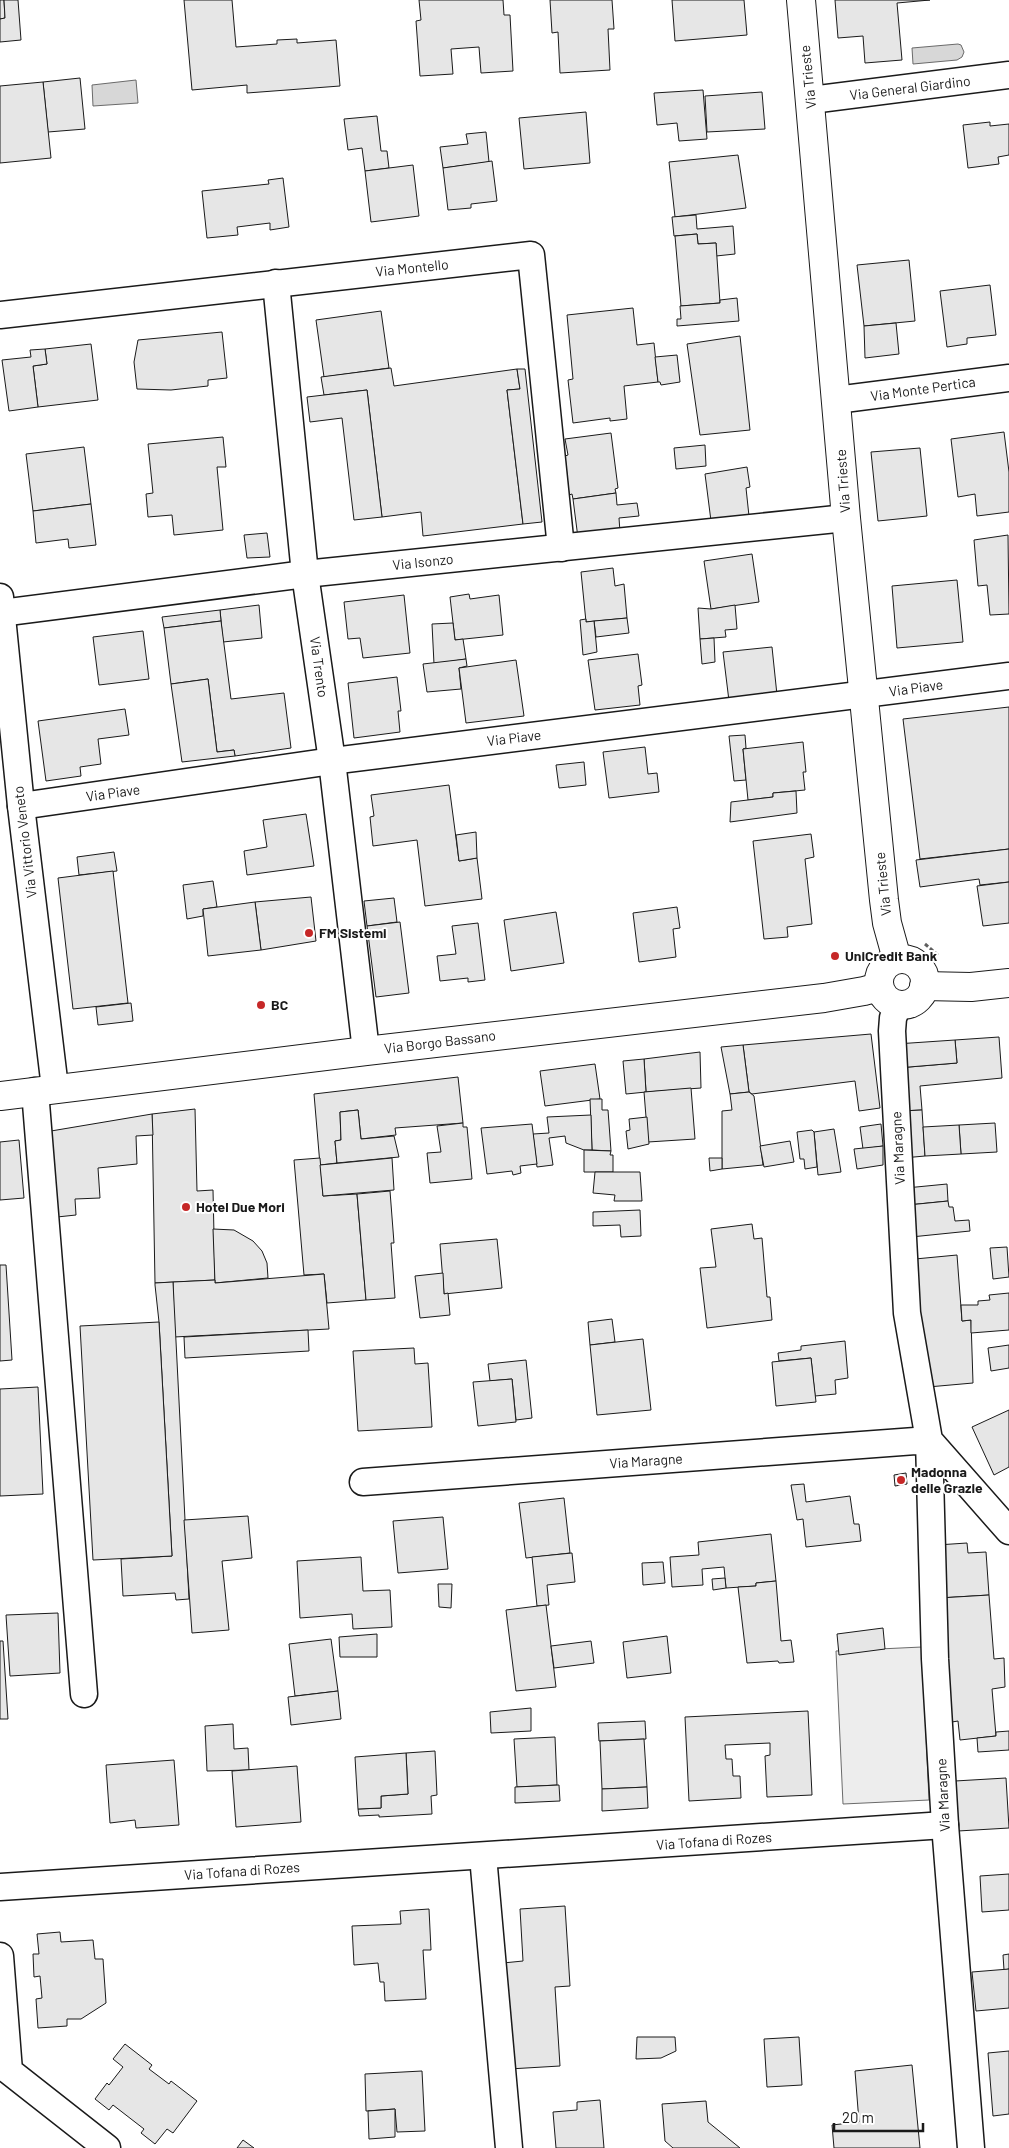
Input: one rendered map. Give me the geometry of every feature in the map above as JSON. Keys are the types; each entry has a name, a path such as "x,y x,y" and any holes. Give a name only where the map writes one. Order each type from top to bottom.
{"street":[{"name":"Via Trieste","path":"801,0 846,518 887,923 897,960"},
{"name":"Via General Giardino","path":"811,100 1009,75"},
{"name":"Via Montello","path":"0,315 531,255 561,548"},
{"name":"Via Trento","path":"276,283 305,574 332,761 366,1050"},
{"name":"Via Monte Pertica","path":"836,400 1009,378"},
{"name":"Via Isonzo","path":"1,607 846,518"},
{"name":"Via Vittorio Veneto","path":"1,607 45,1090 84,1694"},
{"name":"Via Piave","path":"20,806 332,761 1009,676"},
{"path":"897,960 912,961 923,972 924,986 918,999 905,1005 889,996 881,972 885,966 897,960"},
{"path":"924,986 971,987 1009,983"},
{"name":"Via Borgo Bassano","path":"0,1096 366,1050 824,998 864,991 889,996"},
{"name":"Via Maragne","path":"889,996 893,1018 892,1031 907,1313 929,1440 935,1659 945,1825 971,2148"},
{"path":"929,1440 1009,1532"},
{"name":"Via Maragne","path":"363,1482 929,1440"},
{"name":"Via Tofana di Rozes","path":"0,1887 945,1825"},
{"path":"483,1856 509,2148"},
{"path":"0,1956 9,2071 106,2148"}],"path":[{"path":"919,937 925,945 940,957"}],"shaded area":[{"path":"961,45 964,52 962,57 957,60 913,64 912,48"},
{"path":"136,80 138,103 93,106 92,85"},
{"path":"922,1647 929,1800 843,1804 836,1651"}],"building":[{"path":"0,0 4,0 5,18 0,19"},
{"path":"4,0 18,0 21,40 0,42 0,19 5,18"},
{"path":"184,0 232,0 236,47 277,44 277,40 297,39 297,43 336,40 340,86 247,93 247,85 192,90"},
{"path":"419,0 503,0 504,15 510,15 513,71 481,73 479,47 451,49 453,74 420,76 416,21 421,20"},
{"path":"550,0 612,0 614,29 608,29 610,70 560,73 558,32 552,33"},
{"path":"672,0 744,0 747,35 675,41"},
{"path":"835,0 930,0 897,3 902,60 865,63 863,36 838,38"},
{"path":"80,78 85,129 48,132 43,82"},
{"path":"43,82 51,158 0,163 0,86"},
{"path":"703,90 707,139 679,141 677,123 657,125 654,93"},
{"path":"762,92 765,129 707,132 705,96"},
{"path":"586,112 590,163 524,169 519,118"},
{"path":"377,116 381,151 387,151 389,168 365,171 362,148 348,150 344,119"},
{"path":"990,122 990,126 1009,124 1009,155 998,157 999,164 968,168 963,125"},
{"path":"486,132 489,162 443,168 440,147 468,144 466,134"},
{"path":"738,155 746,208 675,217 669,162"},
{"path":"492,161 497,201 471,204 471,208 448,210 443,168"},
{"path":"413,165 419,216 371,222 365,171"},
{"path":"283,178 289,227 270,230 270,223 237,227 238,235 207,238 202,191 269,184 268,180"},
{"path":"696,215 697,229 733,226 735,254 716,256 716,243 698,244 697,234 674,236 672,217"},
{"path":"697,234 698,244 716,243 720,303 681,306 675,236"},
{"path":"909,260 915,321 864,326 857,265"},
{"path":"990,285 996,335 967,338 967,344 947,347 940,291"},
{"path":"737,298 739,321 677,326 677,319 681,319 680,306 720,303 720,300"},
{"path":"633,308 637,345 654,343 658,382 624,386 627,419 610,421 610,418 573,423 568,380 573,379 567,315"},
{"path":"381,311 389,368 324,377 316,320"},
{"path":"896,323 899,354 865,358 864,326"},
{"path":"222,332 227,378 208,380 208,386 171,390 137,389 134,362 138,340"},
{"path":"740,336 750,430 700,435 687,344"},
{"path":"91,344 98,400 38,407 33,366 47,364 45,349"},
{"path":"45,349 47,364 33,366 38,407 9,411 2,360 31,357 30,350"},
{"path":"677,355 680,382 661,385 658,382 655,357"},
{"path":"391,368 394,386 517,369 520,389 507,390 523,524 423,536 421,512 382,517 367,390 324,395 321,377"},
{"path":"517,369 525,369 542,522 523,524 507,390 520,389"},
{"path":"367,390 382,517 354,520 342,418 310,422 307,397"},
{"path":"1004,432 1009,472 1009,512 977,516 975,494 958,497 951,439"},
{"path":"611,433 618,488 615,489 616,493 573,499 572,494 569,495 565,456 568,455 565,439"},
{"path":"223,437 226,467 217,467 223,530 174,535 172,515 148,517 146,494 153,493 148,444"},
{"path":"705,445 706,466 676,469 674,448"},
{"path":"84,447 91,504 33,511 26,454"},
{"path":"920,448 927,516 878,521 871,452"},
{"path":"747,467 750,487 746,488 749,516 711,521 705,474"},
{"path":"616,493 617,505 637,503 639,516 619,518 620,532 578,538 573,499"},
{"path":"91,504 96,545 69,548 68,539 36,543 33,511"},
{"path":"267,533 270,557 247,558 244,535"},
{"path":"1008,535 1009,614 990,615 987,585 978,586 974,540"},
{"path":"752,554 759,602 711,609 704,561"},
{"path":"613,568 615,586 624,584 627,618 586,622 581,572"},
{"path":"957,580 963,642 897,648 892,586"},
{"path":"469,594 470,599 499,595 503,635 455,640 450,597"},
{"path":"404,595 410,653 363,658 360,638 348,639 344,602"},
{"path":"259,605 262,638 223,642 220,610"},
{"path":"735,605 737,629 725,630 726,637 700,639 698,608 711,609"},
{"path":"220,610 221,621 164,628 162,617"},
{"path":"627,618 629,633 596,637 594,621"},
{"path":"586,619 586,622 594,621 597,652 583,655 580,620"},
{"path":"221,621 231,699 284,693 291,748 235,756 234,750 217,752 208,679 171,684 164,628"},
{"path":"453,623 455,640 463,639 466,659 434,664 432,624"},
{"path":"143,631 149,679 99,685 93,637"},
{"path":"714,638 715,662 702,664 700,639"},
{"path":"772,647 777,695 729,701 723,652"},
{"path":"638,654 642,685 638,686 640,705 595,710 588,660"},
{"path":"466,659 467,666 459,668 461,689 427,692 423,664"},
{"path":"516,660 524,716 466,723 459,668"},
{"path":"397,677 401,711 398,711 400,732 354,738 348,683"},
{"path":"208,679 217,752 234,750 235,756 182,762 171,684"},
{"path":"1009,707 1009,849 920,859 903,719"},
{"path":"125,709 129,735 98,739 101,764 80,767 81,776 46,781 38,721"},
{"path":"745,735 746,748 743,749 746,780 734,781 729,736"},
{"path":"803,742 806,772 803,772 805,790 773,793 773,797 748,800 743,749"},
{"path":"645,747 648,774 657,773 659,792 609,798 603,752"},
{"path":"584,762 586,785 559,788 556,765"},
{"path":"449,785 459,861 477,858 482,899 425,906 417,840 373,846 370,817 374,816 371,795"},
{"path":"796,791 797,813 730,822 731,802 773,797 773,793"},
{"path":"306,814 314,866 247,875 244,851 267,847 263,820"},
{"path":"476,832 477,858 459,861 456,835"},
{"path":"811,834 814,857 805,859 812,924 787,927 788,937 764,939 753,841"},
{"path":"1009,849 1009,882 980,885 979,879 920,887 916,860"},
{"path":"114,852 117,871 79,875 77,857"},
{"path":"113,871 128,1003 73,1009 58,878"},
{"path":"213,881 217,907 203,909 203,916 187,919 183,885"},
{"path":"1009,882 1009,923 983,926 977,886"},
{"path":"311,897 316,941 261,950 255,902"},
{"path":"394,898 397,922 367,926 364,901"},
{"path":"255,902 261,950 208,956 203,909"},
{"path":"677,907 680,928 673,929 676,957 639,962 633,913"},
{"path":"556,912 564,963 511,971 504,920"},
{"path":"400,922 409,993 376,997 367,926"},
{"path":"478,923 485,980 468,982 468,978 440,981 437,956 456,954 452,926"},
{"path":"131,1003 133,1021 98,1025 96,1007"},
{"path":"871,1034 880,1108 859,1111 855,1081 752,1094 749,1092 743,1045"},
{"path":"999,1037 1002,1078 920,1086 922,1110 900,1111 897,1068 957,1063 955,1040"},
{"path":"955,1040 957,1063 897,1068 896,1044"},
{"path":"743,1045 749,1092 730,1094 721,1047"},
{"path":"700,1052 701,1088 646,1092 644,1059"},
{"path":"644,1059 646,1092 626,1094 623,1061"},
{"path":"595,1064 600,1099 545,1106 540,1071"},
{"path":"458,1077 463,1123 395,1128 396,1135 361,1139 358,1110 340,1112 341,1140 335,1141 337,1163 320,1165 314,1094"},
{"path":"691,1088 695,1139 648,1142 644,1092"},
{"path":"749,1092 754,1096 763,1165 722,1169 722,1111 732,1110 730,1094"},
{"path":"590,1099 602,1099 602,1110 608,1110 611,1151 592,1150"},
{"path":"195,1109 197,1191 213,1190 215,1280 155,1283 152,1114"},
{"path":"358,1110 361,1139 394,1136 399,1157 337,1163 335,1141 341,1140 340,1112"},
{"path":"922,1110 925,1156 903,1158 900,1111"},
{"path":"152,1114 153,1135 136,1136 137,1164 98,1168 100,1198 75,1199 76,1215 57,1217 51,1131"},
{"path":"591,1115 592,1150 584,1150 566,1143 565,1136 549,1138 553,1165 537,1167 533,1134 549,1133 547,1117"},
{"path":"647,1117 649,1144 628,1149 626,1131 630,1130 629,1119"},
{"path":"463,1123 463,1127 467,1127 472,1179 430,1183 427,1153 441,1152 437,1126"},
{"path":"995,1123 997,1152 961,1154 959,1125"},
{"path":"532,1124 537,1164 520,1166 521,1173 513,1175 512,1171 487,1174 481,1128"},
{"path":"881,1124 883,1146 863,1149 860,1127"},
{"path":"959,1125 961,1154 925,1156 923,1127"},
{"path":"834,1129 841,1172 818,1175 814,1132"},
{"path":"812,1130 814,1132 817,1167 805,1169 804,1159 800,1159 797,1132"},
{"path":"19,1140 24,1198 0,1200 0,1142"},
{"path":"790,1141 794,1162 764,1167 760,1146"},
{"path":"883,1146 883,1165 857,1169 854,1149"},
{"path":"584,1150 611,1151 610,1155 613,1155 613,1172 584,1172"},
{"path":"320,1158 323,1196 357,1194 366,1300 327,1303 324,1274 304,1275 294,1160"},
{"path":"392,1158 394,1190 323,1196 320,1165"},
{"path":"709,1158 722,1158 722,1169 710,1171"},
{"path":"595,1172 640,1172 642,1201 614,1201 615,1195 593,1193"},
{"path":"947,1184 948,1201 908,1205 906,1188"},
{"path":"390,1191 394,1243 391,1243 395,1298 366,1300 357,1194"},
{"path":"948,1201 949,1207 953,1207 955,1221 969,1220 970,1231 911,1237 908,1205"},
{"path":"640,1210 641,1236 621,1237 620,1225 593,1226 593,1212"},
{"path":"752,1224 754,1239 762,1238 767,1297 770,1297 772,1320 707,1328 700,1268 716,1267 711,1229"},
{"path":"213,1229 234,1230 253,1241 262,1251 267,1263 268,1278 215,1283"},
{"path":"497,1239 502,1288 444,1294 440,1244"},
{"path":"1007,1247 1009,1277 993,1279 990,1248"},
{"path":"957,1255 962,1321 971,1320 973,1383 928,1387 915,1284 915,1259"},
{"path":"0,1265 6,1265 12,1360 0,1361"},
{"path":"443,1273 444,1294 448,1293 450,1315 420,1318 415,1276"},
{"path":"324,1274 329,1329 174,1337 173,1282 215,1280 215,1283"},
{"path":"173,1282 189,1599 176,1600 175,1593 123,1596 121,1559 172,1556 159,1322 155,1283"},
{"path":"1009,1293 1009,1330 971,1333 971,1320 962,1321 961,1305 978,1305 978,1301 990,1300 989,1295"},
{"path":"612,1319 615,1342 590,1345 588,1322"},
{"path":"159,1322 172,1556 93,1560 80,1326"},
{"path":"308,1330 309,1351 185,1358 184,1337"},
{"path":"643,1339 651,1410 597,1415 590,1345"},
{"path":"845,1341 848,1378 835,1380 836,1394 815,1396 811,1358 779,1361 778,1353 801,1350 801,1346"},
{"path":"1009,1345 1009,1368 991,1371 988,1348"},
{"path":"414,1348 415,1364 428,1363 432,1427 358,1431 353,1351"},
{"path":"811,1358 816,1402 776,1406 772,1362"},
{"path":"526,1360 532,1418 516,1420 512,1379 490,1381 488,1364"},
{"path":"512,1379 516,1422 478,1426 473,1382"},
{"path":"38,1387 43,1494 0,1496 0,1389"},
{"path":"1009,1410 1009,1467 994,1475 972,1427"},
{"name":"Madonna delle Grazie","path":"906,1473 907,1484 895,1486 894,1475"},
{"path":"804,1484 806,1502 850,1496 854,1524 859,1524 861,1541 806,1547 803,1519 797,1520 791,1485"},
{"path":"564,1498 570,1553 526,1558 519,1503"},
{"path":"248,1516 252,1558 222,1561 229,1630 192,1633 184,1520"},
{"path":"443,1517 448,1569 398,1573 393,1521"},
{"path":"771,1534 776,1581 756,1583 756,1586 726,1588 724,1567 702,1569 703,1585 672,1587 670,1557 699,1555 698,1542"},
{"path":"967,1543 968,1553 986,1552 989,1595 939,1598 937,1545"},
{"path":"572,1553 575,1582 547,1585 549,1605 537,1606 532,1557"},
{"path":"361,1557 363,1591 390,1590 392,1627 353,1629 352,1614 300,1618 297,1561"},
{"path":"663,1562 665,1583 643,1585 642,1563"},
{"path":"725,1578 726,1588 713,1590 712,1579"},
{"path":"776,1581 781,1641 791,1640 794,1662 747,1663 738,1587 756,1586 756,1583"},
{"path":"438,1584 452,1584 451,1608 439,1607"},
{"path":"989,1595 994,1659 1004,1658 1005,1687 992,1689 996,1736 960,1740 958,1721 946,1723 939,1598"},
{"path":"546,1605 556,1687 516,1691 506,1610"},
{"path":"58,1613 60,1673 10,1676 6,1615"},
{"path":"883,1628 885,1649 839,1655 837,1634"},
{"path":"377,1634 377,1657 340,1657 339,1637"},
{"path":"667,1636 671,1673 627,1678 623,1642"},
{"path":"331,1639 338,1691 295,1696 289,1644"},
{"path":"0,1641 3,1641 8,1719 0,1719"},
{"path":"591,1641 594,1663 554,1668 551,1646"},
{"path":"338,1691 341,1719 291,1725 288,1697"},
{"path":"531,1708 531,1731 491,1733 490,1712"},
{"path":"808,1711 812,1795 767,1797 765,1756 770,1755 770,1743 725,1745 726,1759 732,1759 733,1776 740,1776 741,1798 689,1801 685,1717"},
{"path":"645,1721 646,1739 599,1741 598,1723"},
{"path":"233,1724 234,1749 248,1748 249,1770 207,1771 205,1726"},
{"path":"1009,1731 1009,1750 978,1752 977,1738 996,1736 996,1732"},
{"path":"555,1737 557,1785 517,1787 514,1739"},
{"path":"644,1739 647,1787 602,1789 600,1741"},
{"path":"435,1751 437,1795 431,1796 432,1814 379,1817 379,1815 359,1816 358,1809 381,1808 381,1796 408,1794 406,1753"},
{"path":"406,1753 408,1794 381,1796 381,1808 358,1809 355,1757"},
{"path":"174,1760 179,1825 136,1828 135,1820 110,1823 106,1765"},
{"path":"297,1766 301,1822 236,1827 232,1771"},
{"path":"1006,1778 1009,1828 958,1831 955,1781"},
{"path":"559,1785 560,1801 515,1803 515,1787"},
{"path":"647,1787 648,1808 602,1811 602,1789"},
{"path":"1009,1874 1009,1910 982,1912 980,1876"},
{"path":"565,1906 570,1986 555,1987 560,2066 509,2069 503,1963 523,1961 520,1909"},
{"path":"429,1909 431,1950 423,1950 426,1999 385,2001 384,1982 380,1982 378,1963 354,1965 352,1926 401,1924 400,1911"},
{"path":"60,1932 61,1942 93,1940 95,1959 103,1959 106,2003 81,2019 67,2019 67,2026 38,2028 36,1999 42,1998 40,1976 34,1977 33,1954 39,1954 37,1934"},
{"path":"1009,1954 1009,1969 1004,1970 1003,1955"},
{"path":"1009,1969 1009,2008 976,2011 972,1972"},
{"path":"637,2037 675,2037 676,2051 661,2058 636,2059"},
{"path":"799,2037 802,2085 767,2087 764,2039"},
{"path":"125,2044 152,2065 149,2069 169,2084 171,2081 197,2101 173,2133 167,2129 155,2144 141,2133 144,2129 113,2105 109,2110 95,2099 107,2083 109,2085 123,2067 113,2059"},
{"path":"1009,2051 1009,2114 993,2116 988,2053"},
{"path":"912,2065 920,2148 834,2148 832,2125 859,2122 855,2071"},
{"path":"422,2071 425,2131 397,2132 395,2109 366,2111 365,2074"},
{"path":"600,2100 604,2148 556,2148 553,2112 577,2110 577,2102"},
{"path":"706,2101 708,2122 740,2148 673,2148 665,2141 662,2104"},
{"path":"395,2109 395,2137 369,2139 368,2111"},
{"path":"243,2140 254,2148 237,2148"}],"place":[{"name":"FM Sistemi","path":"309,933"},
{"name":"UniCredit Bank","path":"835,956"},
{"name":"BC","path":"261,1005"},
{"name":"Hotel Due Mori","path":"186,1207"},
{"name":"Madonna delle Grazie","path":"901,1480"}]}
